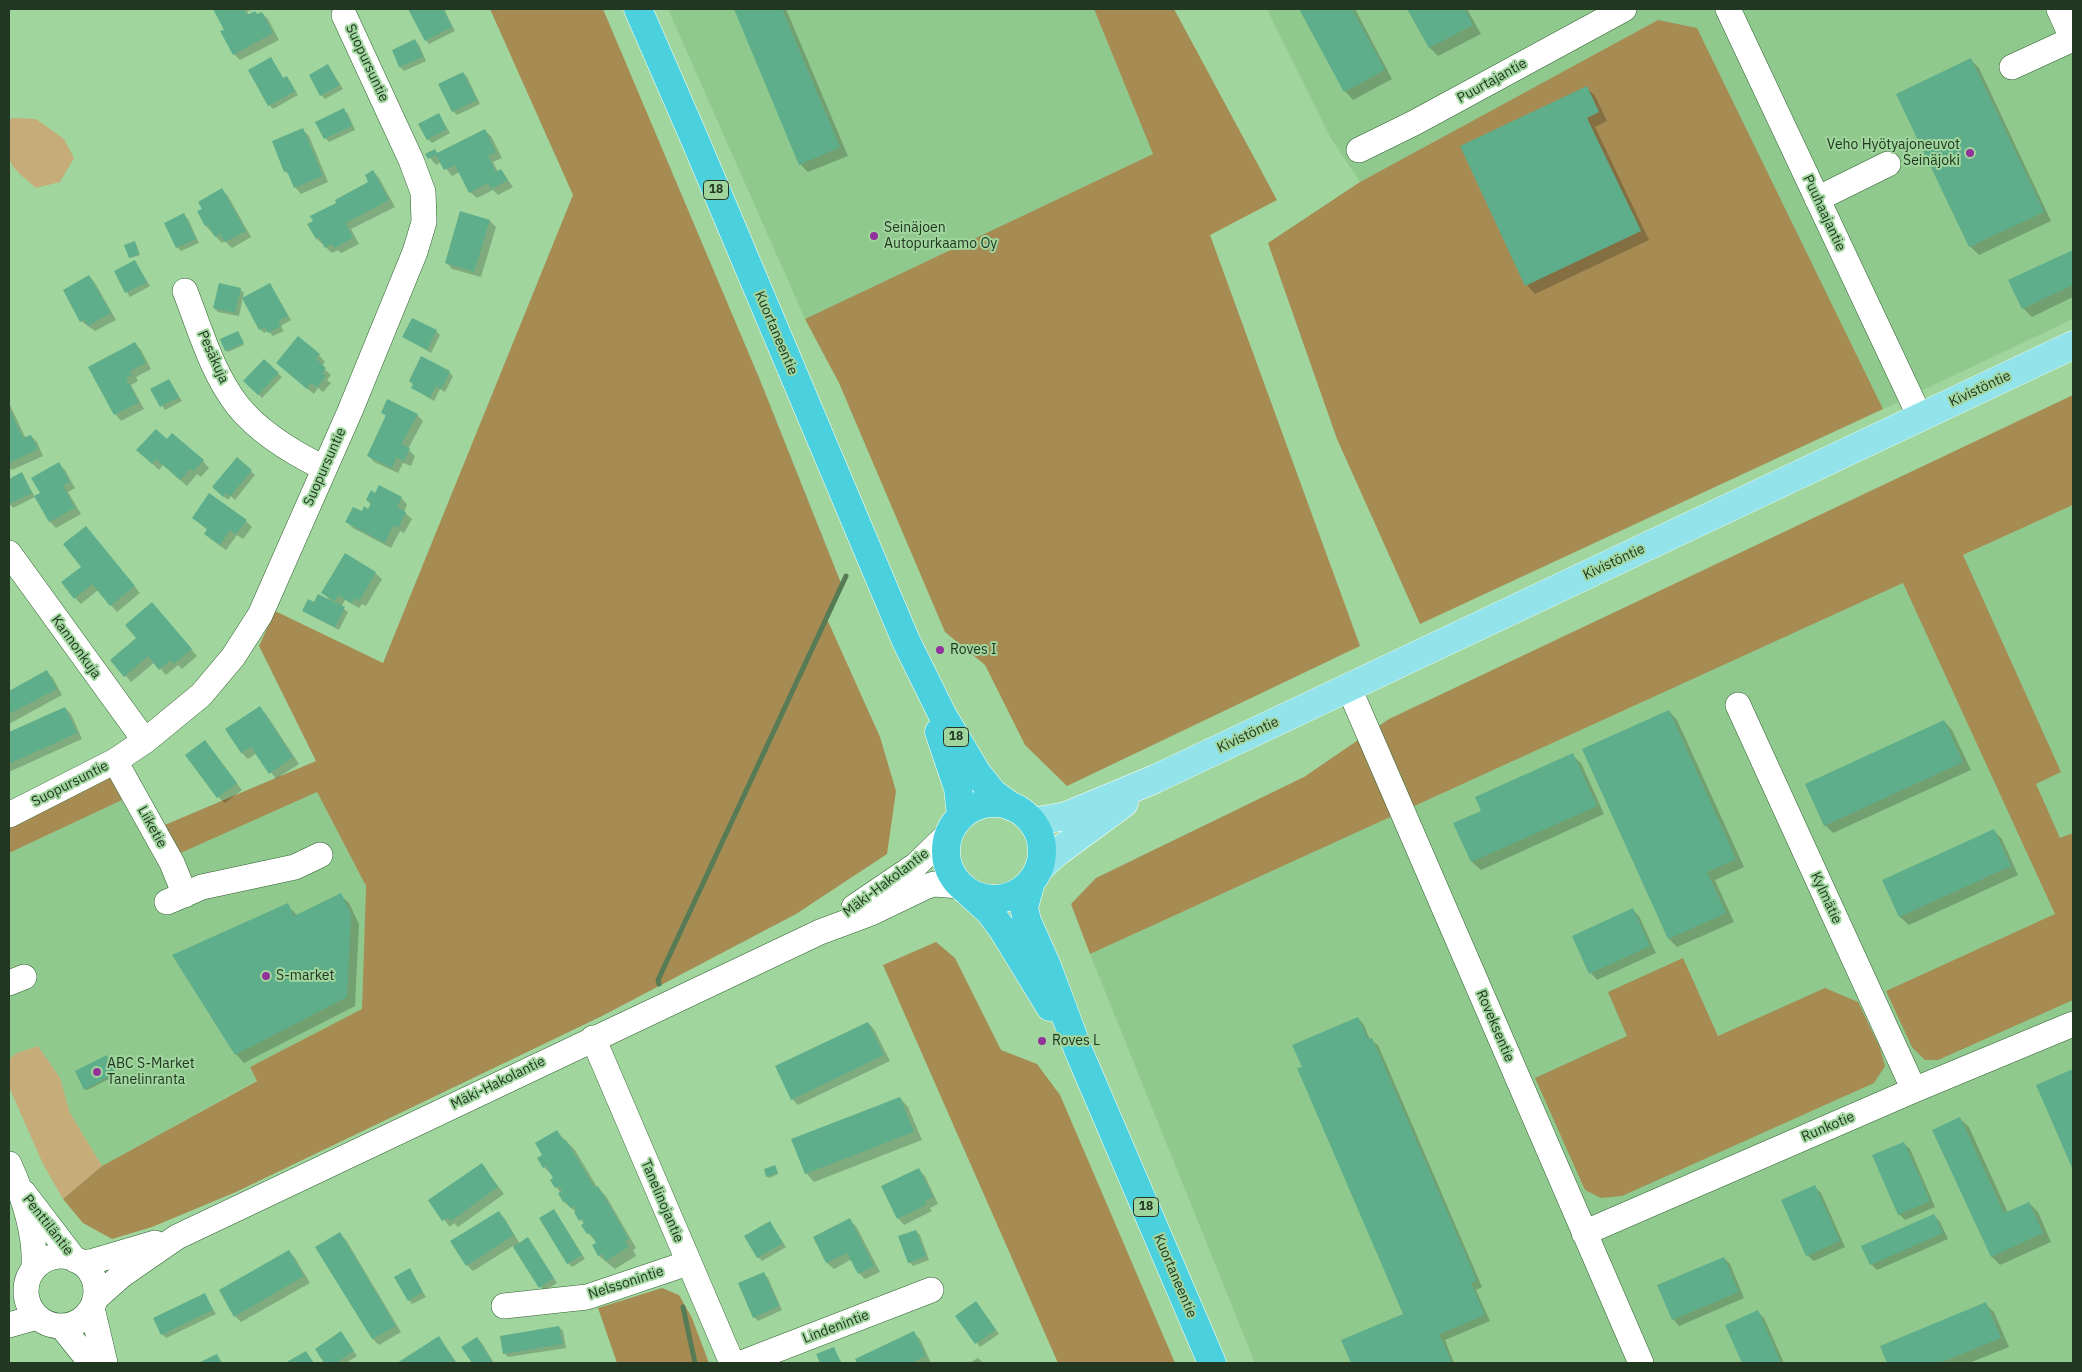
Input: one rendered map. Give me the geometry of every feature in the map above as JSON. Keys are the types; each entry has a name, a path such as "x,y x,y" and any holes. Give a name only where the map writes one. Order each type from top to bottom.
{"highway":[{"name":"Kuortaneentie","path":"638,9 695,140 890,606 942,716 977,773 993,793 1022,814"},
{"name":"Kuortaneentie","path":"914,657 958,788 956,824"},
{"path":"956,824 973,808 986,804 999,804 1022,814"},
{"name":"18","path":"1022,814 1038,833 1042,845 1042,857 1035,875"},
{"name":"18","path":"956,824 946,843 947,860 953,877 965,889"},
{"name":"Kuortaneentie","path":"1035,875 1024,907 1027,921 1047,966 1079,1052 1212,1363"},
{"path":"965,889 989,899 1009,897 1021,891 1035,875"},
{"name":"Kuortaneentie","path":"965,889 989,911 1003,930 1079,1052"}],"main road":[{"name":"Kivistöntie","path":"1022,814 1066,816 1155,779 2073,345"},
{"name":"Kivistöntie","path":"1035,875 1056,854 1155,779"}],"street":[{"name":"Puurtajantie","path":"1359,150 1414,123 1624,9"},
{"name":"Puuhaajantie","path":"1728,9 1920,417"},
{"path":"2012,67 2073,39 2059,9"},
{"name":"Suopursuntie","path":"9,815 115,761 145,741 201,695 238,650 260,615 415,252 424,222 423,192 411,160 344,15"},
{"path":"1817,199 1888,164"},
{"name":"Pesäkuja","path":"185,291 218,374 238,406 266,432 295,454 324,468"},
{"name":"Kannonkuja","path":"9,553 145,741"},
{"name":"Roveksentie","path":"1349,688 1642,1363"},
{"name":"Kylmätie","path":"1738,705 1914,1090"},
{"name":"Liiketie","path":"115,761 172,863 176,899 202,887 295,868 320,855"},
{"name":"Mäki-Hakolantie","path":"820,932 916,865 956,824"},
{"name":"Mäki-Hakolantie","path":"94,1304 122,1275 177,1237 592,1038 820,932 871,913 934,884 965,889"},
{"name":"Runkotie","path":"1584,1233 1914,1090 2073,1024"},
{"name":"Tanelinojantie","path":"592,1038 732,1363"},
{"name":"Penttiläntie","path":"9,1164 20,1190 34,1243 31,1275"},
{"name":"Penttiläntie","path":"20,1190 78,1261"},
{"name":"Mäki-Hakolantie","path":"78,1261 94,1261 177,1237"},
{"path":"9,1304 43,1261 54,1257 65,1257 78,1261 89,1270 94,1279 96,1289 94,1304 104,1363"},
{"name":"Nelssonintie","path":"504,1306 587,1296 688,1263"},
{"path":"31,1275 27,1301 37,1317 53,1326 62,1327 74,1324 85,1317 94,1304"},
{"name":"Lindenintie","path":"742,1363 931,1290"},
{"path":"9,1325 37,1317"},
{"path":"62,1327 91,1363"}],"shaded area":[{"path":"490,9 603,9 760,380 841,583 827,619 880,737 896,791 887,854 796,914 602,1016 236,1192 152,1227 112,1239 83,1223 63,1199 102,1166 257,1081 250,1067 362,1009 366,886 317,792 176,855 160,827 316,761 259,646 275,611 383,663 573,195"},
{"name":"Seinäjoen Autopurkaamo Oy","path":"668,9 1094,9 1153,154 805,319"},
{"path":"1094,9 1174,9 1277,200 1210,235 1360,646 1067,786 1025,745 985,665 945,632 839,383 805,319 1153,154"},
{"path":"1267,9 2073,9 2073,319 1883,409 1697,29 1658,20 1360,182 1330,137"},
{"path":"1658,20 1697,28 1883,409 1420,624 1337,439 1268,243 1360,182"},
{"path":"11,118 36,119 64,139 74,158 60,182 36,188 15,169 10,161 8,149 8,129"},
{"path":"2073,395 2073,505 1963,555 2061,772 2036,784 2060,838 2073,833 2073,1000 1938,1060 1925,1060 1912,1047 1886,991 2055,914 1903,583 1090,954 1071,904 1096,878 1304,777 1389,719"},
{"path":"2073,505 2073,1363 1255,1363 1090,954"},
{"path":"110,776 122,800 9,853 9,827"},
{"path":"317,792 366,886 362,1009 250,1067 257,1080 102,1166 70,1113 60,1078 17,1053 9,1059 9,853 122,800 157,863"},
{"path":"936,942 955,958 1001,1050 1037,1064 1060,1095 1175,1363 1058,1363 883,965"},
{"path":"1683,958 1718,1036 1825,988 1858,1002 1880,1048 1885,1066 1874,1083 1622,1196 1601,1198 1585,1190 1535,1078 1627,1036 1608,992"},
{"path":"38,1046 60,1078 70,1113 102,1166 63,1199 43,1164 9,1087 9,1059 17,1053"},
{"path":"662,1288 679,1295 692,1318 709,1363 617,1363 598,1308"}],"building":[{"path":"213,9 244,9 247,15 255,11 257,14 262,12 273,33 233,55 220,31 224,30"},
{"path":"408,9 443,9 452,27 425,41"},
{"path":"734,9 782,9 840,147 799,165"},
{"path":"1299,9 1352,9 1385,70 1344,92"},
{"path":"1407,9 1465,9 1473,25 1429,48"},
{"path":"415,39 423,57 399,67 392,50"},
{"path":"271,57 283,78 287,76 295,91 268,106 248,70"},
{"name":"Veho Hyötyajoneuvot Seinäjoki","path":"1971,58 2044,212 1969,247 1896,94"},
{"path":"328,64 340,85 320,96 309,75"},
{"path":"463,72 477,100 452,112 438,84"},
{"path":"1587,86 1599,112 1587,118 1641,231 1525,286 1460,146"},
{"path":"344,108 352,126 324,139 315,122"},
{"path":"439,113 447,129 427,140 418,124"},
{"path":"303,128 323,176 294,188 287,171 284,172 272,141"},
{"path":"485,129 496,152 488,156 496,172 501,169 508,180 491,189 488,183 469,193 455,165 444,170 436,155 428,159 425,154 435,149 437,153"},
{"path":"373,170 389,200 346,223 353,238 334,248 332,244 325,248 319,237 316,239 307,224 313,221 310,216 336,203 335,200 368,182 365,175"},
{"path":"222,188 246,231 225,242 220,234 215,237 208,225 205,226 197,211 202,209 198,202"},
{"path":"460,211 490,220 474,272 445,263"},
{"path":"184,213 196,239 176,248 164,223"},
{"path":"135,241 139,254 129,258 124,245"},
{"path":"2073,250 2073,285 2022,309 2008,280"},
{"path":"135,260 147,282 125,293 114,271"},
{"path":"89,275 111,313 88,326 84,320 80,322 63,290"},
{"path":"219,283 241,288 235,313 213,308"},
{"path":"270,283 288,316 278,321 281,326 268,333 265,327 259,330 242,298"},
{"path":"412,318 437,330 427,350 402,337"},
{"path":"238,331 244,343 225,351 220,339"},
{"path":"298,336 320,354 316,359 326,368 322,373 326,376 317,387 311,383 307,389 276,363"},
{"path":"135,342 146,363 130,371 132,375 126,378 139,402 114,415 88,367"},
{"path":"421,356 450,371 441,389 436,386 430,398 411,388 413,384 409,381"},
{"path":"264,359 279,373 258,395 243,381"},
{"path":"169,379 179,397 160,407 150,389"},
{"path":"387,399 418,414 401,444 410,448 404,461 396,457 392,468 367,456 386,415 381,413"},
{"path":"9,408 23,438 31,435 38,449 9,463"},
{"path":"156,429 167,439 172,433 204,460 194,471 190,469 180,480 156,459 152,464 136,450"},
{"path":"237,457 252,470 230,497 226,493 223,497 212,487"},
{"path":"59,462 70,482 63,485 75,508 49,522 34,496 40,493 31,478"},
{"path":"22,472 32,493 9,504 9,479"},
{"path":"379,485 402,497 397,507 406,512 398,528 393,525 385,543 345,522 353,507 362,511 364,506 368,509 371,503 366,500 371,490 375,493"},
{"path":"209,493 247,520 236,534 230,530 220,545 204,534 207,529 192,518"},
{"path":"86,526 135,586 110,606 92,584 74,599 61,582 81,567 63,544"},
{"path":"345,553 376,572 359,601 355,598 352,603 338,595 335,601 321,593"},
{"path":"318,594 345,607 335,627 302,611 308,599 314,602"},
{"path":"152,602 192,649 174,664 171,660 159,670 148,656 124,677 110,660 136,638 125,625"},
{"path":"47,670 57,689 9,714 9,691"},
{"path":"260,706 293,757 269,774 251,747 241,753 225,729"},
{"path":"65,707 77,733 9,764 9,732"},
{"path":"1669,710 1736,859 1707,872 1726,913 1668,939 1582,749"},
{"path":"1944,720 1963,762 1824,826 1805,784"},
{"path":"205,740 237,783 217,798 185,755"},
{"path":"1573,753 1597,806 1471,862 1453,823 1481,811 1475,797"},
{"path":"1994,829 2011,866 1899,917 1882,880"},
{"name":"S-market","path":"341,893 351,914 347,997 235,1055 172,955 288,903 294,916"},
{"path":"1633,908 1650,946 1589,974 1572,936"},
{"path":"1358,1017 1368,1039 1372,1038 1477,1281 1471,1283 1485,1315 1439,1334 1452,1363 1351,1363 1341,1340 1403,1314 1297,1068 1302,1067 1292,1045"},
{"path":"868,1022 884,1055 791,1100 775,1066"},
{"path":"107,1055 116,1073 84,1090 75,1071"},
{"path":"2073,1069 2073,1170 2036,1085"},
{"path":"900,1097 914,1132 805,1174 791,1139"},
{"path":"1960,1117 2004,1213 2029,1202 2043,1233 1991,1257 1932,1130"},
{"path":"557,1130 564,1141 566,1140 595,1188 598,1186 629,1239 625,1241 629,1247 606,1261 602,1254 598,1256 592,1245 596,1243 590,1233 587,1234 581,1225 584,1223 582,1219 579,1221 574,1212 576,1211 574,1206 570,1208 566,1201 563,1202 558,1193 562,1191 559,1186 555,1188 550,1180 553,1178 546,1166 543,1168 537,1158 542,1155 535,1143"},
{"path":"1904,1142 1930,1201 1898,1215 1872,1155"},
{"path":"482,1163 498,1187 451,1221 448,1218 442,1221 428,1200"},
{"path":"775,1165 778,1173 766,1177 764,1169"},
{"path":"919,1168 933,1197 925,1201 926,1205 897,1219 881,1186"},
{"path":"1815,1185 1840,1241 1806,1256 1781,1200"},
{"path":"554,1209 582,1255 567,1264 539,1218"},
{"path":"499,1211 514,1235 466,1266 450,1241"},
{"path":"1934,1214 1943,1233 1870,1265 1861,1246"},
{"path":"850,1218 874,1266 858,1274 847,1253 826,1263 813,1237"},
{"path":"770,1221 783,1243 757,1258 744,1236"},
{"path":"916,1230 926,1256 908,1263 898,1236"},
{"path":"340,1232 396,1326 372,1339 315,1247"},
{"path":"528,1237 554,1278 539,1288 513,1247"},
{"path":"289,1250 304,1276 234,1317 219,1290"},
{"path":"1724,1257 1739,1292 1672,1320 1657,1285"},
{"path":"410,1268 423,1292 408,1301 394,1277"},
{"path":"764,1272 779,1306 753,1318 738,1283"},
{"path":"205,1293 213,1310 161,1335 153,1318"},
{"path":"976,1301 996,1330 975,1344 955,1316"},
{"path":"1986,1302 2001,1338 1940,1363 1887,1363 1880,1346"},
{"path":"1758,1310 1781,1363 1742,1363 1725,1325"},
{"path":"559,1326 563,1344 503,1354 500,1336"},
{"path":"341,1331 354,1351 336,1363 324,1363 315,1349"},
{"path":"914,1331 926,1356 911,1363 857,1363 855,1359"},
{"path":"439,1336 456,1363 397,1363"},
{"path":"477,1337 493,1363 472,1363 461,1347"},
{"path":"834,1347 841,1363 820,1363 816,1354"},
{"path":"306,1351 314,1363 285,1363"},
{"path":"217,1354 222,1363 198,1363"}],"waterway":[{"path":"659,984 658,980 846,576"},
{"path":"683,1307 695,1363"}],"place":[{"name":"Veho Hyötyajoneuvot Seinäjoki","path":"1970,153"},
{"name":"Seinäjoen Autopurkaamo Oy","path":"874,236"},
{"name":"Roves I","path":"940,650"},
{"name":"S-market","path":"266,976"},
{"name":"Roves L","path":"1042,1041"},
{"name":"ABC S-Market Tanelinranta","path":"97,1072"}]}
